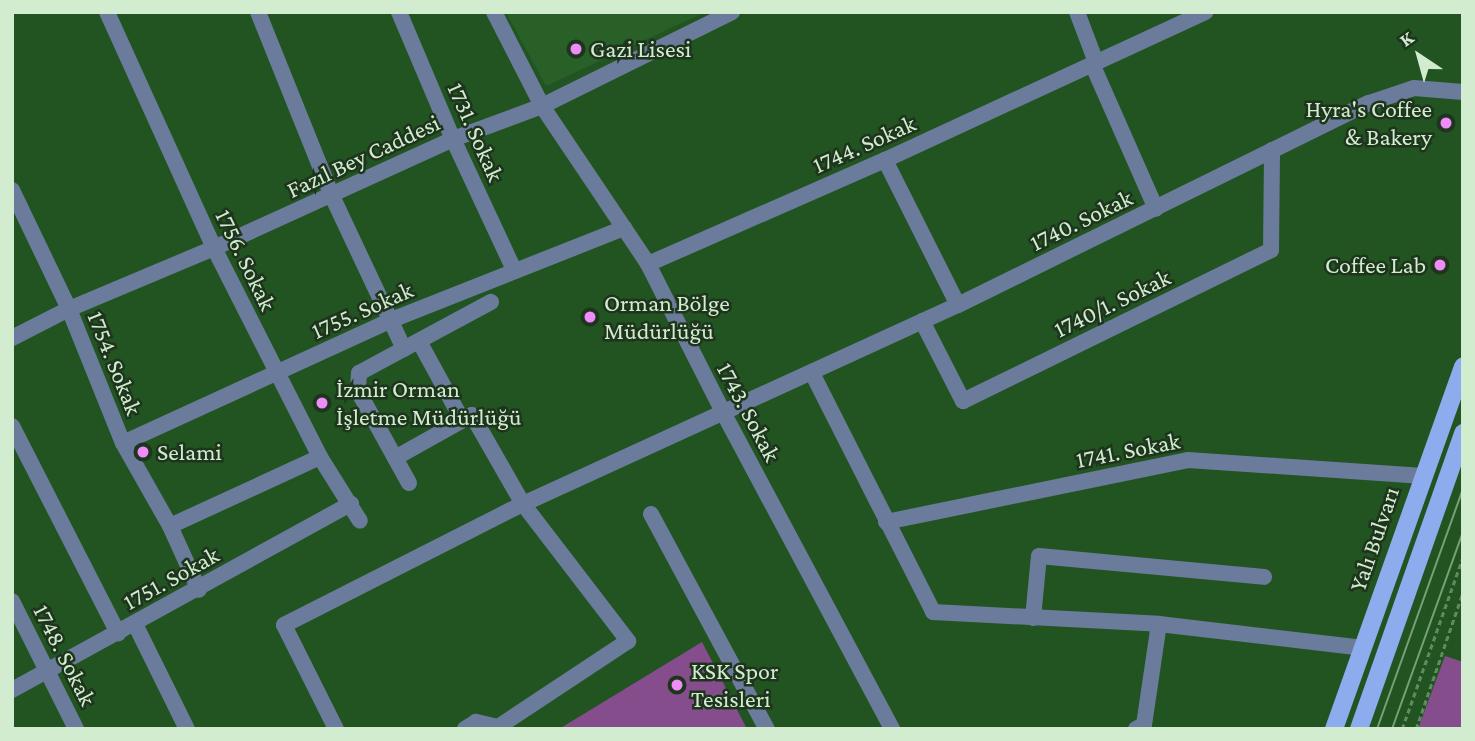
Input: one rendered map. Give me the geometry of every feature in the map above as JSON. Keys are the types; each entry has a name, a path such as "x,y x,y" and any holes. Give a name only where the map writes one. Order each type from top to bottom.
{"main road":[{"name":"Yalı Bulvarı","path":"1334,729 1463,366"},
{"name":"Yalı Bulvarı","path":"1359,729 1463,433"}],"street":[{"name":"1756. Sokak","path":"107,12 214,248 276,373 320,457 360,520"},
{"path":"258,12 332,196 404,349"},
{"name":"1731. Sokak","path":"399,12 453,139 514,270"},
{"name":"1743. Sokak","path":"494,12 542,106 648,264 724,414 891,729"},
{"name":"Fazıl Bey Caddesi","path":"12,338 69,309 332,196 453,139 542,106 732,12"},
{"path":"1077,12 1095,64 1156,209"},
{"path":"1095,64 1205,12"},
{"name":"1744. Sokak","path":"648,264 1095,64"},
{"name":"1740. Sokak","path":"336,729 284,625 523,504 958,305 1369,103 1414,88 1463,92"},
{"name":"1740/1. Sokak","path":"922,321 963,401 1271,250 1272,150"},
{"path":"885,160 958,305"},
{"name":"1754. Sokak","path":"12,190 69,309 123,443 170,526 199,590"},
{"name":"1755. Sokak","path":"123,443 389,321 624,228"},
{"path":"409,483 358,391 359,373 491,302"},
{"path":"419,341 462,420"},
{"path":"812,373 933,612 1159,624 1362,648"},
{"path":"396,458 472,415 523,504 628,641 498,727 476,722 465,729"},
{"path":"12,426 118,633"},
{"path":"170,526 320,457"},
{"name":"1741. Sokak","path":"886,522 1188,460 1423,476"},
{"name":"1751. Sokak","path":"12,690 199,590 351,504"},
{"path":"651,513 767,729"},
{"path":"1033,618 1039,556 1264,577"},
{"name":"1748. Sokak","path":"12,601 76,729"},
{"path":"135,624 187,729"},
{"path":"1136,729 1144,724 1159,624"}],"path":[{"path":"1402,729 1463,557"},
{"path":"1416,729 1463,592"}],"shaded area":[{"name":"Gazi Lisesi","path":"506,12 705,12 546,86"},
{"name":"KSK Spor Tesisleri","path":"702,642 747,729 559,729"},
{"path":"1445,656 1463,662 1463,729 1418,729"}],"tram line":[{"path":"1377,729 1463,489"},
{"path":"1392,729 1463,532"}],"place":[{"name":"Gazi Lisesi","path":"576,49"},
{"name":"Hyra's Coffee & Bakery","path":"1446,123"},
{"name":"Coffee Lab","path":"1440,265"},
{"name":"Orman Bölge Müdürlüğü","path":"590,317"},
{"name":"İzmir Orman İşletme Müdürlüğü","path":"322,403"},
{"name":"Selami","path":"143,452"},
{"name":"KSK Spor Tesisleri","path":"677,685"}]}
